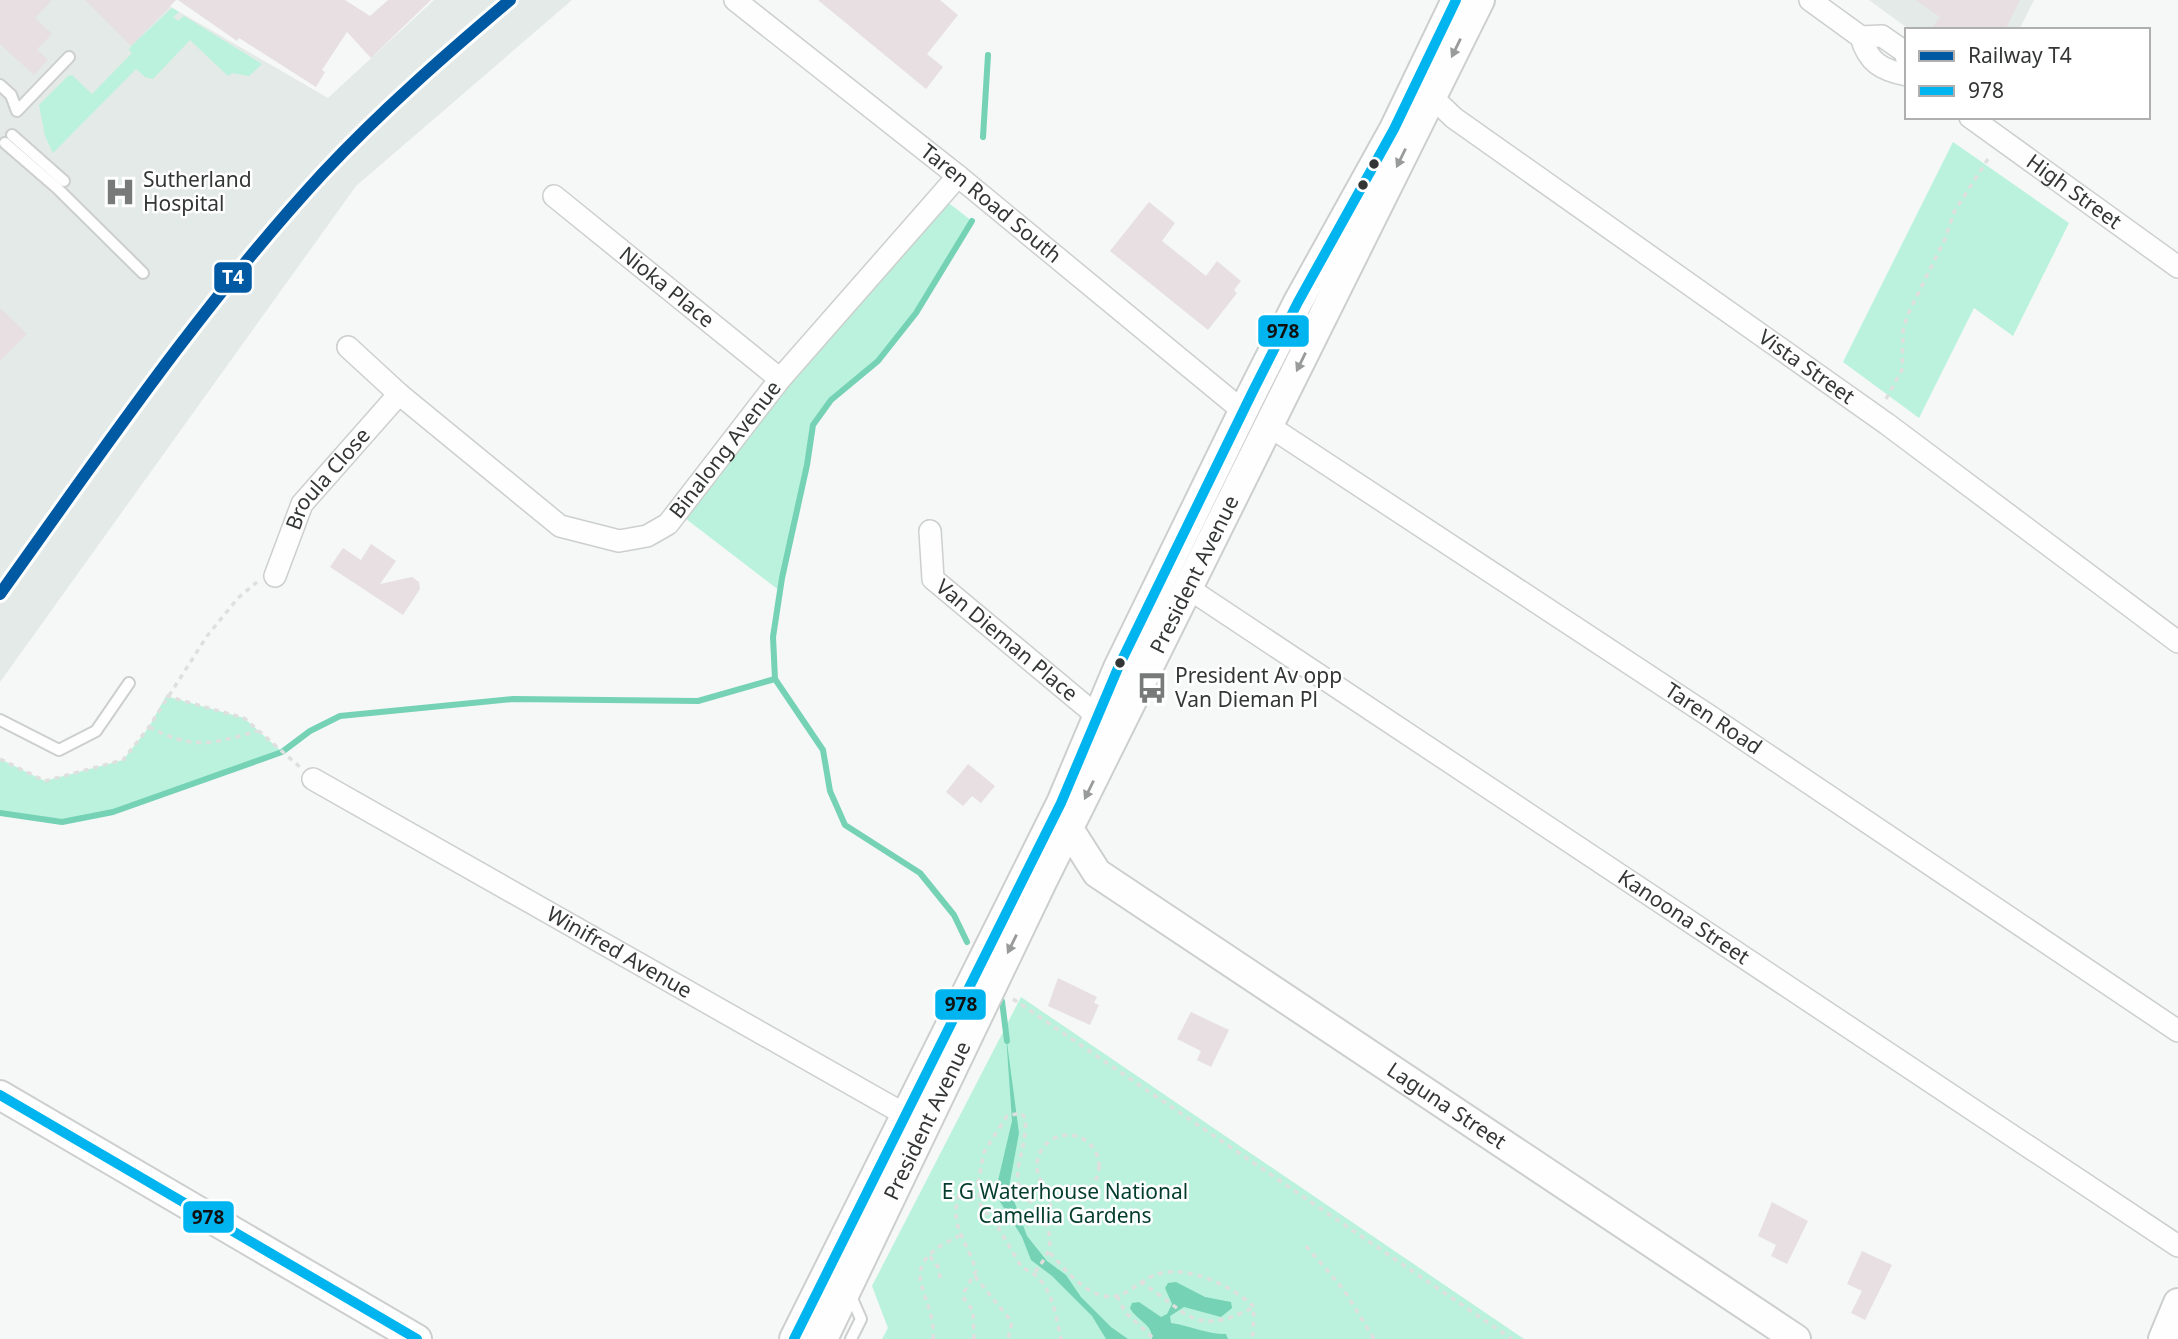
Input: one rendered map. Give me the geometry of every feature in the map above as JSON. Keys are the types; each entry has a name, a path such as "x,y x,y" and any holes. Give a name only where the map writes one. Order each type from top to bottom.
{"main road":[{"name":"President Avenue","path":"794,1339 993,985 1069,829 1107,722 1244,411 1298,302 1394,129 1456,0"},
{"name":"President Avenue","path":"823,1339 848,1288 916,1120 1055,814 1188,588 1480,0"},
{"name":"Taren Road","path":"1244,411 1269,426"},
{"name":"Laguna Street","path":"1069,829 1097,873 1796,1339"},
{"path":"1042,883 1070,874 1097,873"},
{"path":"0,1095 417,1339"},
{"path":"2163,1339 2178,1303"}],"street":[{"name":"Taren Road South","path":"735,0 958,176 1244,411"},
{"path":"1810,0 1861,37 1867,57 1886,71 1905,75"},
{"path":"1861,37 1882,36 1905,52"},
{"name":"Vista Street","path":"1432,97 1454,118 1887,424 2178,642"},
{"name":"High Street","path":"1973,119 2178,267"},
{"name":"Binalong Avenue","path":"348,347 399,394 560,526 620,541 647,536 668,524 780,379 958,176"},
{"name":"Nioka Place","path":"554,196 780,379"},
{"name":"Broula Close","path":"275,576 302,504 399,394"},
{"name":"Taren Road","path":"1269,426 1722,724 2178,1031"},
{"name":"Van Dieman Place","path":"930,531 933,579 1107,722"},
{"name":"Kanoona Street","path":"1188,588 2178,1246"},
{"name":"Winifred Avenue","path":"313,779 916,1120"}],"lane":[{"path":"0,85 11,95 18,111 69,57"},
{"path":"8,139 61,184 143,273"},
{"path":"0,720 59,750 96,730 129,683"},
{"path":"848,1288 861,1319 851,1339"}],"path":[{"path":"1887,424 1883,404 1902,370 1905,346 1902,330 1908,314 1945,239 1954,212 1988,159"},
{"path":"0,759 46,781 123,760 238,598 258,581 275,576"},
{"path":"166,696 244,718 285,754"},
{"path":"149,727 176,741 201,744 258,731"},
{"path":"993,985 1511,1339"},
{"path":"1046,1212 1030,1203 1018,1189 1016,1167 1025,1147 1026,1128 1021,1113 1007,1116 984,1152 978,1183 981,1207 995,1222 1022,1268 1035,1272 1045,1284 1061,1339"},
{"path":"1062,1135 1081,1138 1096,1151 1099,1171 1096,1181 1080,1195 1070,1197 1054,1194 1042,1184 1038,1174 1040,1154 1052,1139 1062,1135"},
{"path":"978,1183 963,1185 957,1199 955,1222 973,1261 974,1276 990,1296 998,1300 1012,1322 1008,1339"},
{"path":"1054,1194 1046,1212 1050,1253 1079,1283 1095,1292 1117,1296 1156,1274 1177,1272 1237,1290 1254,1307 1253,1334 1250,1339"},
{"path":"933,1339 932,1315 920,1288 921,1273 930,1256 960,1236"},
{"path":"1306,1246 1344,1290 1374,1339"},
{"path":"1035,1272 1050,1253"},
{"path":"930,1256 938,1267 941,1282"},
{"path":"974,1276 964,1292 964,1299 973,1311 974,1339"},
{"path":"1140,1282 1182,1315 1199,1322 1223,1323 1254,1307"},
{"path":"1117,1296 1125,1312 1154,1339"}],"shaded area":[{"path":"0,0 159,0 328,98 434,0 572,0 356,186 0,682"},
{"path":"1869,0 2034,0 2020,28 1907,28"},
{"path":"1006,1035 1019,1133 1009,1187 1027,1236 1047,1261 1066,1275 1081,1297 1111,1327 1128,1339 1106,1339 1092,1316 1052,1276 1031,1260 1022,1237 999,1200 997,1185 1012,1121"},
{"path":"1176,1282 1205,1297 1231,1302 1232,1308 1221,1317 1184,1307 1170,1316 1171,1323 1226,1334 1228,1339 1152,1339 1150,1330 1130,1308 1132,1303 1139,1302 1161,1317 1167,1314 1172,1304 1165,1288 1168,1283"}],"green space":[{"path":"172,8 179,12 173,17 178,21 184,16 262,64 249,76 232,73 228,76 190,40 153,79 145,77 136,69 53,153 45,136 39,105 72,75 92,94 132,53 129,50 131,46"},
{"path":"1953,142 2069,223 2013,336 1974,308 1919,418 1843,362"},
{"path":"941,197 972,221 916,313 878,361 831,400 813,425 780,591 677,512"},
{"path":"166,696 244,718 280,750 113,812 62,822 0,813 0,759 45,781 123,760 149,727"},
{"name":"E G Waterhouse National Camellia Gardens","path":"1021,997 1524,1339 882,1339 888,1328 872,1286"}],"building":[{"path":"0,0 52,0 35,18 52,34 37,49 48,60 34,75 0,44"},
{"path":"85,0 176,0 131,46"},
{"path":"178,0 345,0 370,16 388,0 431,0 371,58 347,32 322,70 325,72 316,87 239,38 237,41"},
{"path":"818,0 940,0 958,15 927,54 943,67 926,89"},
{"path":"1916,0 2020,0 2006,28 1932,28 1940,17"},
{"path":"1149,202 1175,223 1162,241 1206,276 1217,261 1241,281 1234,290 1237,293 1208,330 1110,251"},
{"path":"0,308 27,334 0,361"},
{"path":"371,544 396,561 380,584 412,577 419,582 420,589 403,615 330,567 343,548 361,560"},
{"path":"968,764 995,786 981,803 972,796 963,806 946,792"},
{"path":"1058,978 1097,997 1094,1003 1099,1005 1090,1025 1048,1006"},
{"path":"1191,1012 1229,1030 1211,1067 1197,1060 1201,1051 1177,1039"},
{"path":"1772,1202 1808,1221 1787,1264 1771,1256 1776,1245 1758,1236"},
{"path":"1862,1251 1892,1265 1865,1320 1851,1313 1862,1291 1847,1284"}],"waterway":[{"path":"983,137 988,55"},
{"path":"967,942 954,915 920,873 845,825 830,791 823,750 775,679 773,637 813,425 831,400 878,361 916,313 972,221"},
{"path":"0,813 62,822 113,812 282,752 310,731 340,716 513,699 698,701 775,679"},
{"path":"1002,1001 1007,1041"}],"rail line":[{"name":"T4","path":"0,594 155,378 236,273 323,173 368,128 510,0"}],"transit line":[{"name":"978","path":"794,1339 1061,803 1118,668 1252,393 1298,302 1394,129 1456,0"},
{"name":"978","path":"0,1095 417,1339"}],"place":[{"name":"Sutherland Hospital","path":"120,192"},
{"name":"President Av opp Van Dieman Pl","path":"1152,688"}]}
